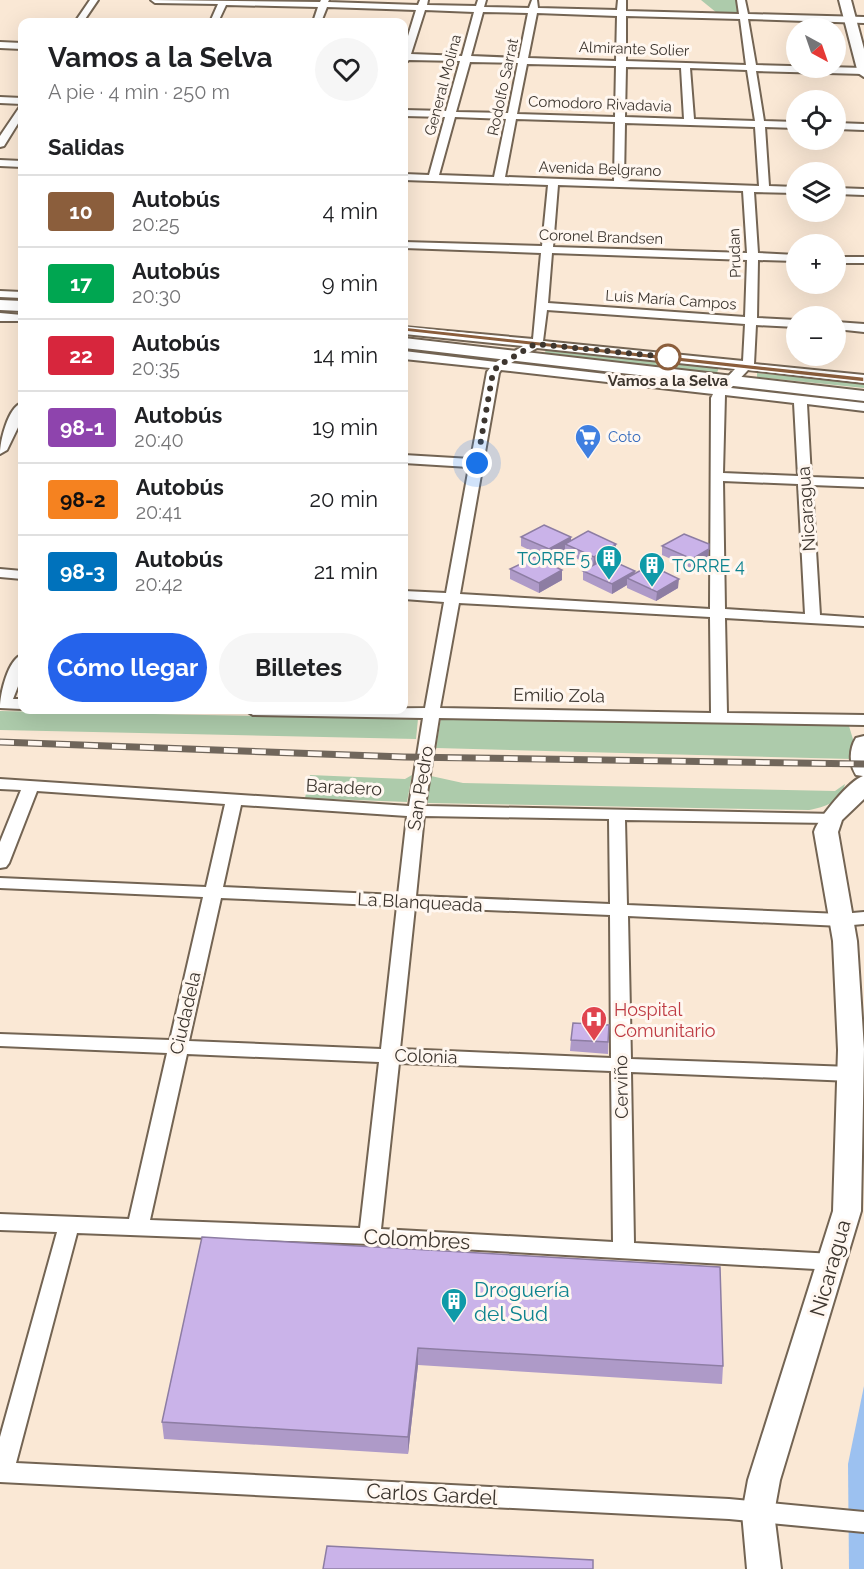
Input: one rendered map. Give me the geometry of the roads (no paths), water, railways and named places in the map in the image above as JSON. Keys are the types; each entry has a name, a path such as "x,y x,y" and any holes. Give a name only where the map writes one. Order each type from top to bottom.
{"main road":[{"path":"845,0 864,71"},
{"path":"0,305 18,306"},
{"path":"408,343 516,355 726,386 817,389 864,394"},
{"path":"864,743 861,753 864,770"},
{"path":"831,816 861,790 864,783"},
{"path":"831,816 864,801"},
{"name":"Nicaragua","path":"764,1569 758,1513 764,1479 847,1211 851,1074 846,951 853,919 826,844 826,832 831,816"}],"street":[{"path":"83,18 94,0"},
{"path":"155,0 480,5 534,11 864,20"},
{"name":"Rodolfo Sarrat","path":"500,180 536,0"},
{"path":"619,184 622,0"},
{"path":"741,0 760,124 764,189"},
{"path":"216,18 223,1"},
{"path":"319,18 325,2"},
{"path":"408,47 423,4"},
{"name":"General Molina","path":"434,178 480,5"},
{"path":"705,6 714,15"},
{"path":"0,45 18,46"},
{"name":"Almirante Solier","path":"408,58 864,71"},
{"path":"685,65 689,122"},
{"path":"0,100 18,101"},
{"name":"Comodoro Rivadavia","path":"408,113 786,125"},
{"path":"0,144 18,116"},
{"path":"846,126 864,127"},
{"path":"0,163 18,164"},
{"name":"Avenida Belgrano","path":"408,177 786,190"},
{"path":"498,366 535,344 539,339 554,182"},
{"name":"Prudan","path":"746,366 749,362 753,257 748,188"},
{"path":"846,191 864,192"},
{"name":"Coronel Brandsen","path":"408,245 786,258"},
{"path":"846,260 864,260"},
{"path":"0,294 18,295"},
{"name":"Luis María Campos","path":"543,306 786,323"},
{"path":"0,317 18,318"},
{"path":"846,327 864,328"},
{"path":"408,330 864,379"},
{"path":"408,356 726,386 800,400 864,407"},
{"name":"San Pedro","path":"370,1236 391,1055 415,811 493,372 498,366"},
{"path":"719,718 717,398 746,366"},
{"name":"Nicaragua","path":"800,400 803,481 813,619"},
{"path":"2,442 18,414"},
{"path":"2,442 18,440"},
{"path":"408,459 477,463"},
{"path":"717,477 864,483"},
{"path":"0,573 18,575"},
{"path":"408,595 864,622"},
{"path":"18,669 2,703 18,704"},
{"name":"Emilio Zola","path":"408,713 864,720"},
{"name":"Baradero","path":"0,784 415,811 617,816 831,816"},
{"path":"0,863 31,786"},
{"name":"Ciudadela","path":"138,1227 234,800"},
{"name":"Cerviño","path":"617,816 624,1250"},
{"name":"La Blanqueada","path":"0,883 620,911 853,919"},
{"name":"Colonia","path":"0,1040 851,1074"},
{"name":"Colombres","path":"0,1222 370,1236 833,1262"},
{"path":"1,1472 69,1225"},
{"name":"Carlos Gardel","path":"1,1472 729,1509 822,1520 864,1522"}],"water":[{"path":"864,1386 864,1569 849,1569 848,1464"}],"railway":[{"path":"0,742 404,757 864,764"}],"place":[{"name":"Vamos a la Selva","path":"668,357"},
{"name":"Coto","path":"588,460"},
{"name":"TORRE 5","path":"609,581"},
{"name":"TORRE 4","path":"652,588"},
{"name":"Hospital Comunitario","path":"594,1042"},
{"name":"Droguería del Sud","path":"454,1324"}]}
